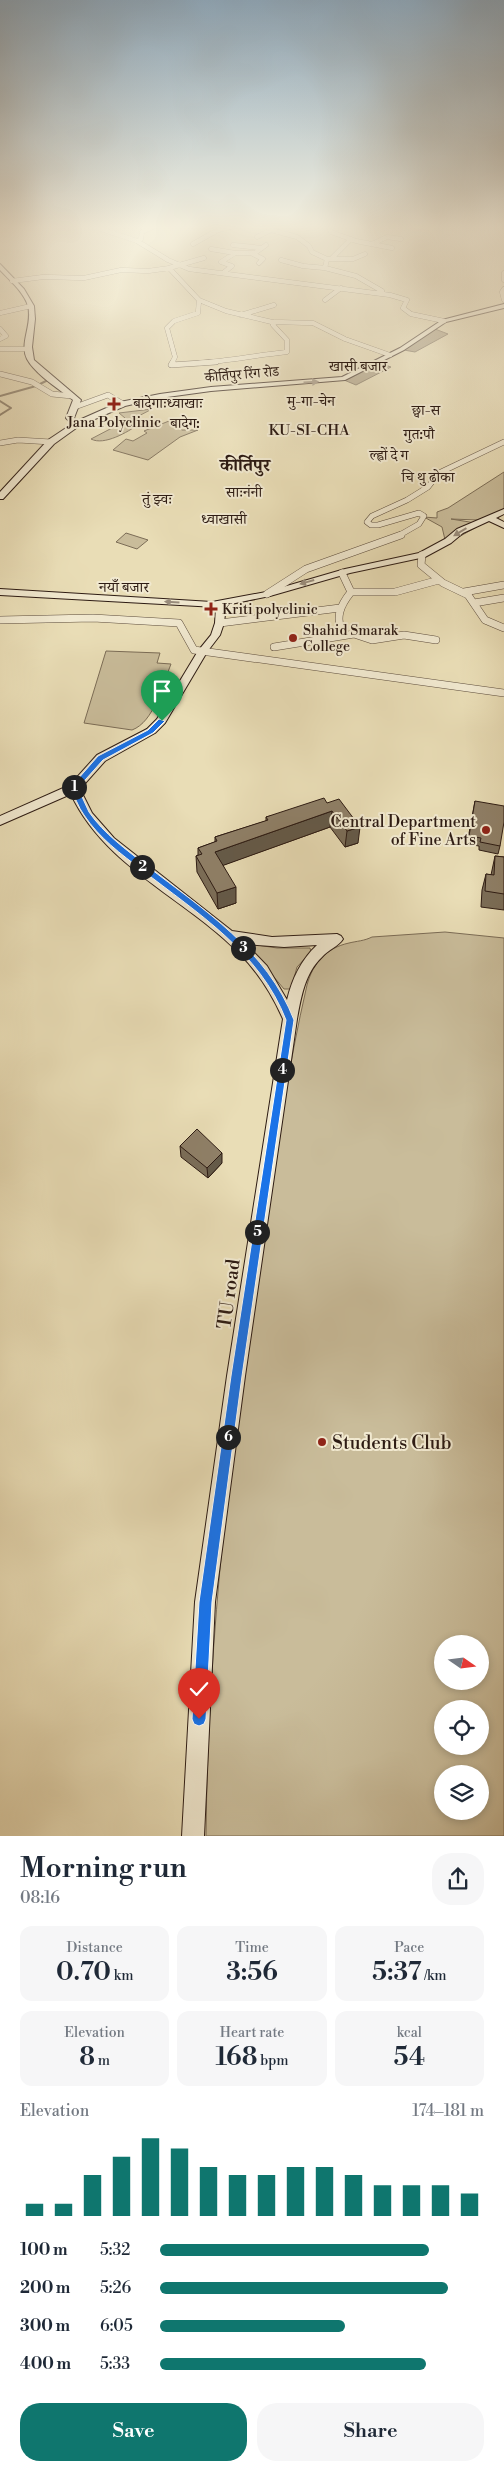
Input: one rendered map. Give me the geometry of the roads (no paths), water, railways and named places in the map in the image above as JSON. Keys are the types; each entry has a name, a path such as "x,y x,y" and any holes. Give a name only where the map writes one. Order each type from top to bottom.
{"street":[{"path":"30,312 32,330 28,348 31,360 37,369 49,375 77,400 70,418 76,424"},
{"path":"198,312 174,321 167,328 166,336 173,347 175,357 171,364 240,360 258,355 288,352 290,345 287,337 277,330 274,322"},
{"path":"231,312 274,322 313,323 345,339 390,355"},
{"path":"240,315 251,312"},
{"path":"407,312 444,321"},
{"name":"कीर्तिपुर रिंग रोड","path":"1,493 51,442 76,424 123,404 160,396 254,384 336,380 390,355 444,321 481,312"},
{"path":"0,330 6,336 0,339"},
{"path":"0,349 28,348"},
{"path":"0,374 32,382 52,394 72,396"},
{"path":"74,407 108,395 123,404"},
{"path":"0,443 9,441 51,442"},
{"path":"267,594 307,568 391,540 422,522 424,516 419,513 378,525 371,525 367,522 372,516 407,500 428,487 439,473 504,442"},
{"path":"0,592 212,605 267,594 342,573 422,554 448,541 460,531 504,511"},
{"path":"489,518 504,525"},
{"path":"422,554 421,565 439,580 464,592 485,620 504,628"},
{"path":"342,573 352,592"},
{"path":"352,592 395,592 439,580"},
{"path":"464,592 504,585"},
{"path":"342,635 337,622 340,608 352,592"},
{"path":"474,603 504,598"},
{"path":"0,821 74,788 101,758 140,738 157,726 203,651 213,641 220,623 221,603"},
{"path":"220,623 340,608"},
{"path":"0,620 93,618 179,623 194,650 504,693"},
{"path":"485,620 504,624"},
{"path":"274,647 305,644 354,634 372,640 404,635 436,640"},
{"path":"495,684 504,693"},
{"path":"74,788 87,814 111,842 232,936 272,982 290,1020"},
{"name":"TU road","path":"193,1836 205,1602 290,1020 295,992 306,967 323,946 337,939 283,944 232,936"}],"waterway":[{"path":"0,396 36,386 48,380"},
{"path":"0,401 11,408 0,415"}],"place":[{"name":"Jana Polyclinic","path":"114,404"},
{"name":"Kriti polyclinic","path":"211,609"},
{"name":"Shahid Smarak College","path":"293,638"},
{"name":"Central Department of Fine Arts","path":"486,830"},
{"name":"Students Club","path":"322,1442"}],"district":[{"name":"खासी बजार","path":"358,366"},
{"name":"मु-गा-चेन","path":"311,401"},
{"name":"बादेगाःध्वाखाः","path":"168,403"},
{"name":"छ्वा-स","path":"426,410"},
{"name":"बादेग:","path":"185,423"},
{"name":"KU-SI-CHA","path":"309,430"},
{"name":"गुत:पौ","path":"419,434"},
{"name":"ल्ह्वों दे ग","path":"389,455"},
{"name":"कीर्तिपुर","path":"245,465"},
{"name":"चि थु ढोका","path":"428,477"},
{"name":"साःनंनी","path":"244,492"},
{"name":"तुं झ्वः","path":"157,499"},
{"name":"ध्वाखासी","path":"224,519"},
{"name":"नयाँ बजार","path":"124,587"}]}
